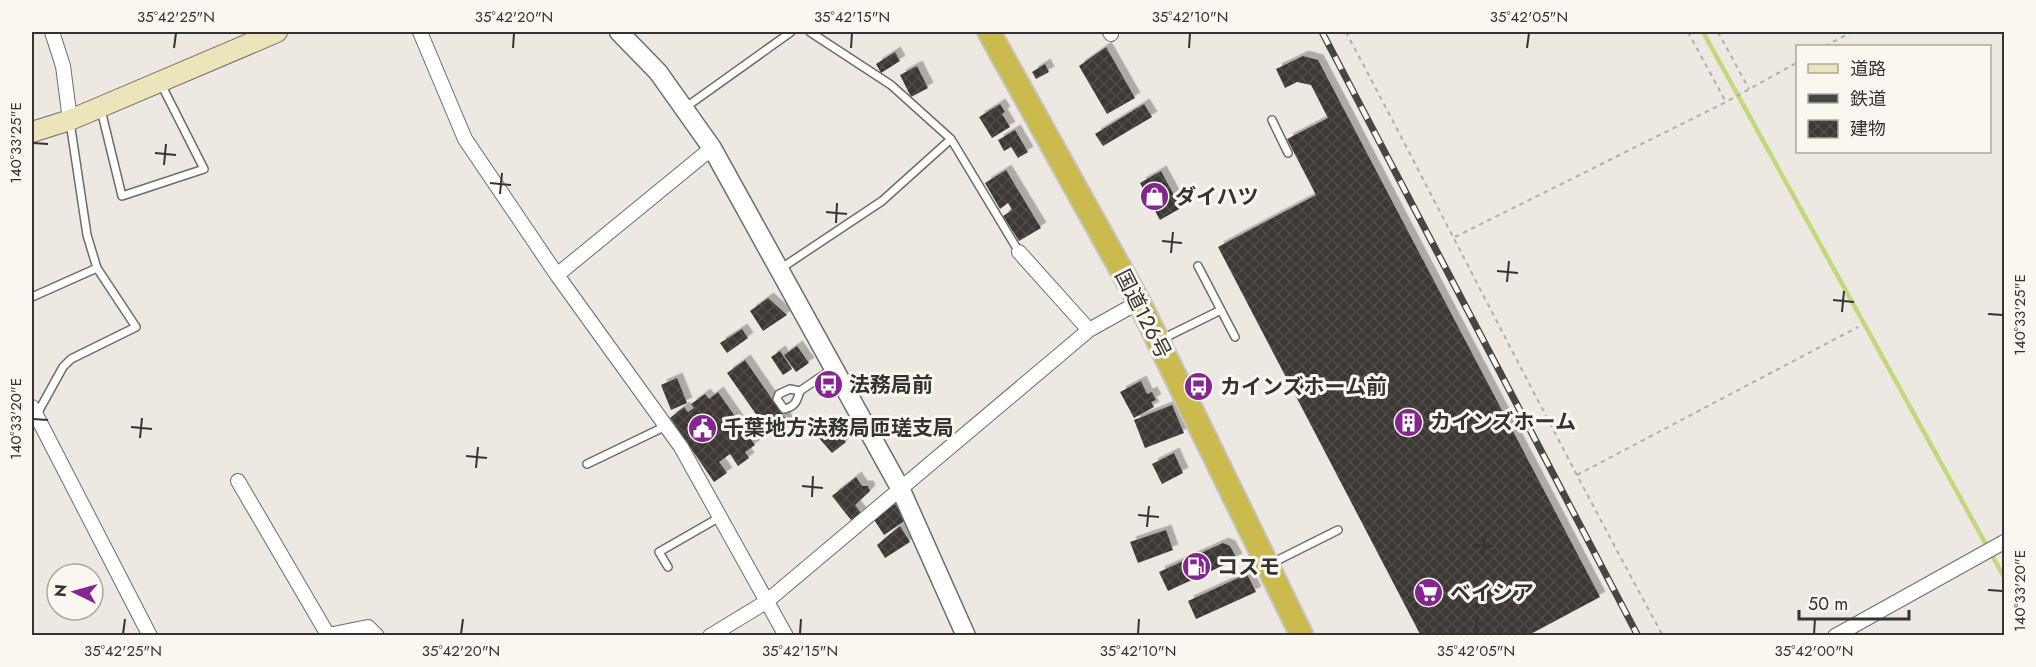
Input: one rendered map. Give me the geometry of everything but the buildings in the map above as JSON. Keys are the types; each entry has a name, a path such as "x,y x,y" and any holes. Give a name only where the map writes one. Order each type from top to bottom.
{"highway":[{"name":"国道126号","path":"989,32 1139,302 1302,636"}],"main road":[{"path":"32,132 70,120 277,32"}],"street":[{"path":"52,32 63,66 70,120"},
{"path":"420,32 465,140 557,275 666,426 721,516 786,636"},
{"path":"619,32 658,72 686,107 712,148 900,488 966,636"},
{"path":"557,275 712,148"},
{"path":"1020,252 1089,330"},
{"path":"710,636 766,602 1089,330 1139,302"},
{"path":"33,411 150,636"},
{"path":"237,481 328,634 368,627 377,636"},
{"path":"1835,636 2004,542"}],"lane":[{"path":"686,107 791,32"},
{"path":"810,32 891,85 951,139 1020,252"},
{"path":"100,107 122,196 204,169 160,81"},
{"path":"33,411 71,359 136,327 97,268 87,235 70,120"},
{"path":"1272,120 1288,153"},
{"path":"780,268 882,201 951,139"},
{"path":"1198,266 1235,337"},
{"path":"32,297 97,268"},
{"path":"1158,341 1221,310"},
{"path":"800,391 834,367"},
{"path":"587,464 666,426"},
{"path":"668,567 659,552 721,516"},
{"path":"1268,565 1338,530"}],"path":[{"path":"1346,32 1455,237 1576,476 1663,636"},
{"path":"1688,32 1726,102"},
{"path":"1718,32 1749,89"},
{"path":"1827,45 1852,32"},
{"path":"1455,237 1726,102 1796,63"},
{"path":"1576,476 1858,327"}],"waterway":[{"path":"1703,32 2004,577"}],"railway":[{"path":"1322,32 1638,636"}],"place":[{"name":"ダイハツ","path":"1154,197"},
{"name":"法務局前","path":"828,385"},
{"name":"カインズホーム前","path":"1199,387"},
{"name":"カインズホーム","path":"1409,422"},
{"name":"千葉地方法務局匝瑳支局","path":"702,428"},
{"name":"コスモ","path":"1196,567"},
{"name":"ベイシア","path":"1429,593"}]}
